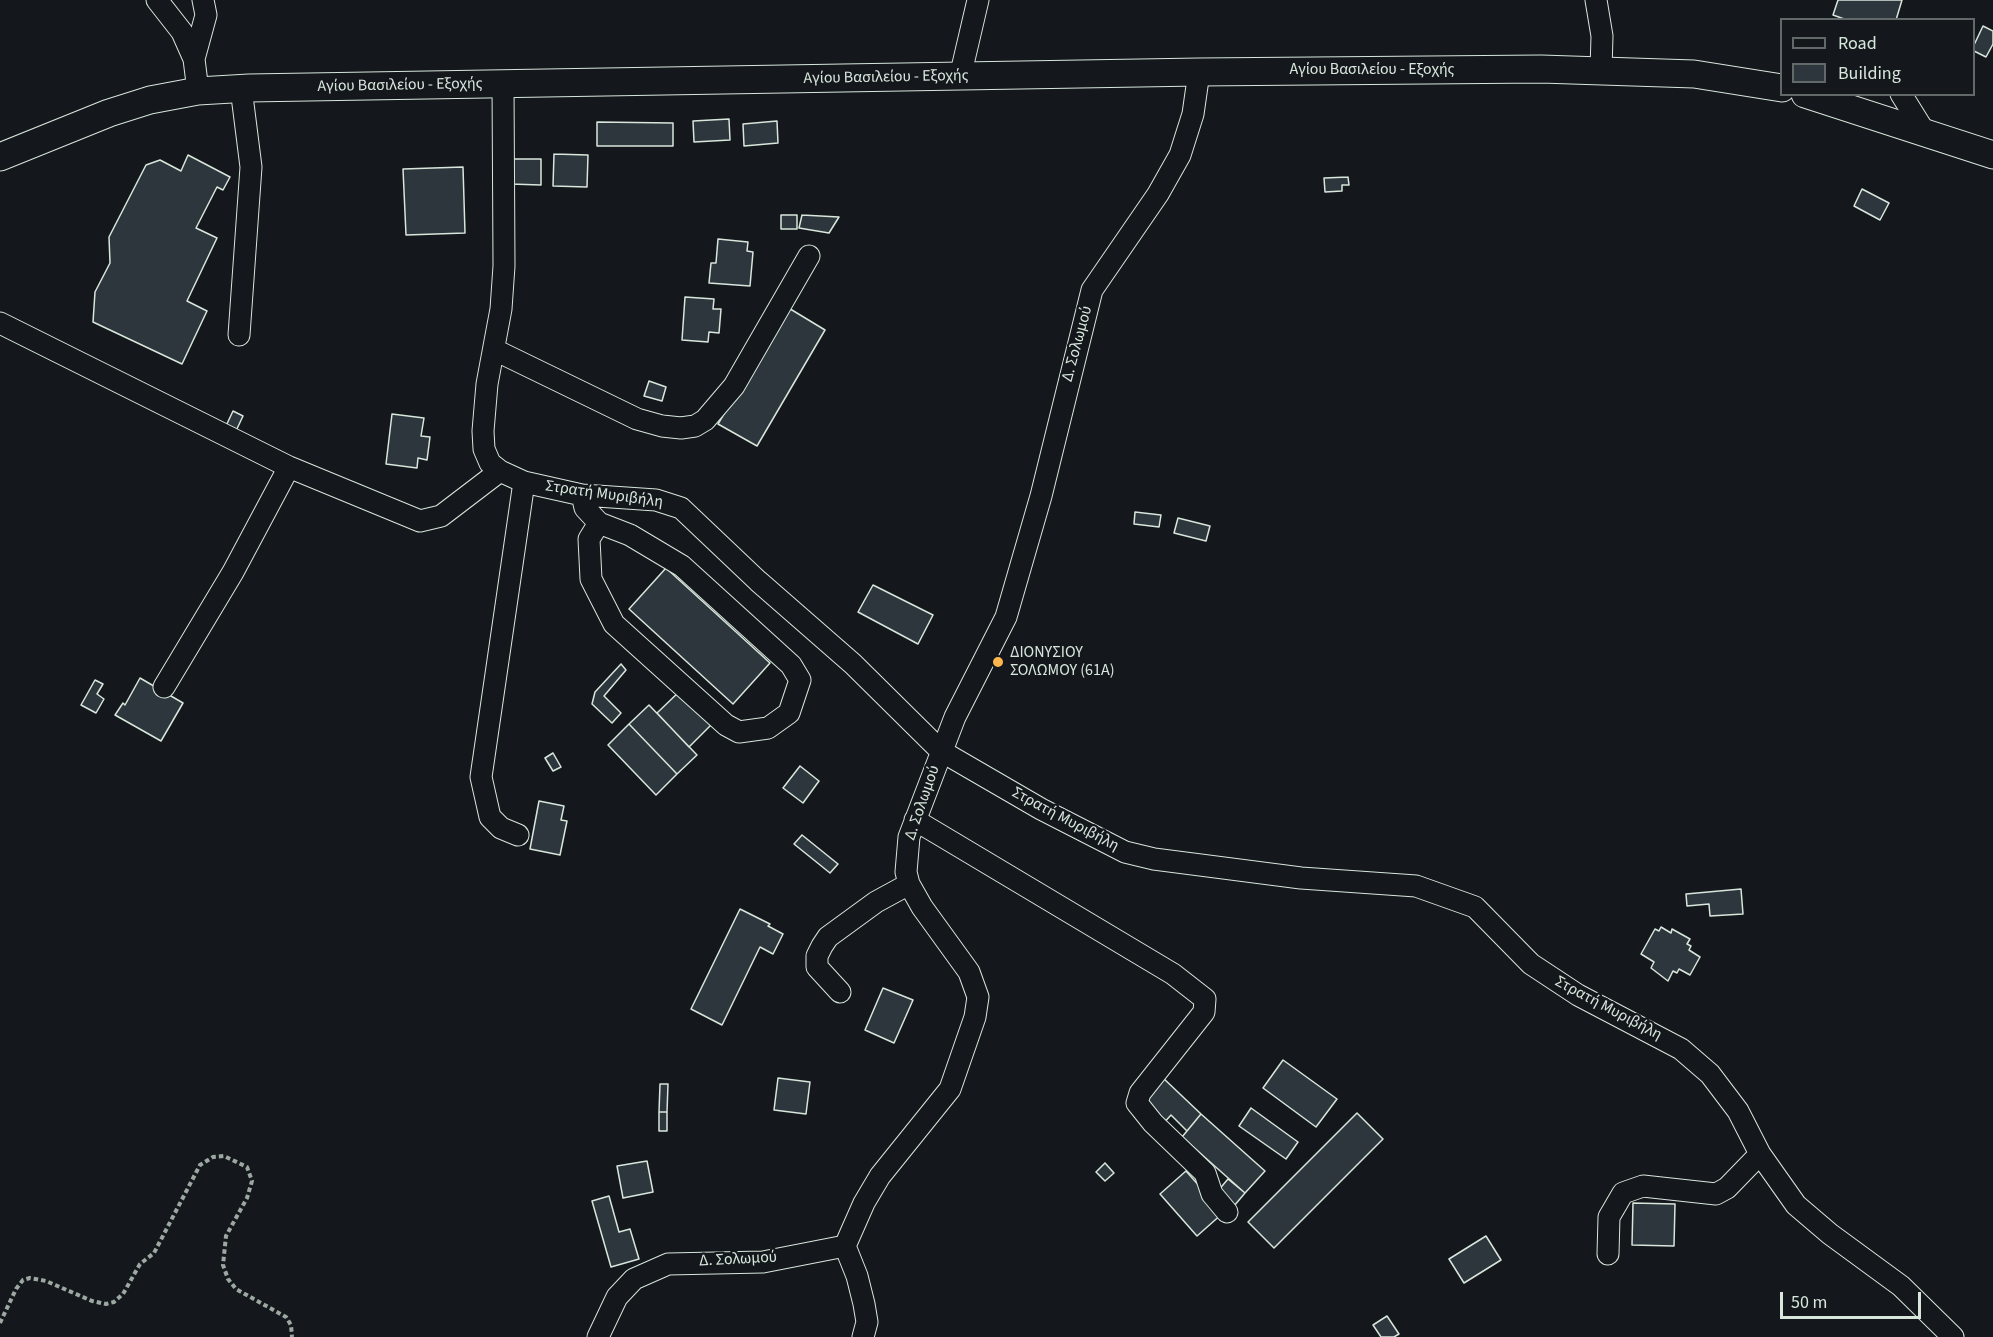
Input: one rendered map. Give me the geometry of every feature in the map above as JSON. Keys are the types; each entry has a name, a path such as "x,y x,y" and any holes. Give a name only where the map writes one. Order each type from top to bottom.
{"main road":[{"name":"Αγίου Βασιλείου - Εξοχής","path":"0,157 110,113 150,100 198,91 241,88 1199,72 1601,70 1694,74 1780,88"},
{"path":"1810,96 1993,155"}],"street":[{"path":"157,0 182,32 194,59 198,91"},
{"path":"194,59 206,15 203,0"},
{"path":"960,77 978,0"},
{"path":"1596,0 1602,36 1601,70"},
{"name":"Δ. Σολωμού","path":"598,1337 617,1297 634,1279 668,1264 763,1262 845,1246 864,1203 880,1176 950,1089 975,1017 978,997 969,972 922,907 909,884 907,859 909,837 941,752 969,687 1005,617 1041,496 1092,290 1158,195 1180,155 1193,114 1199,72"},
{"name":"Στρατή Μυριβήλη","path":"503,84 504,266 495,350 487,384 483,449 490,463 500,471 524,482 582,495 656,500 681,508 758,581 853,664 941,752 1041,809 1125,852 1154,859 1301,878 1416,886 1475,906 1531,964 1578,995 1671,1043 1710,1074 1738,1111 1760,1154 1796,1205 1830,1234 1901,1286 1953,1337"},
{"path":"239,335 251,168 241,88"},
{"path":"1901,96 1924,131"},
{"path":"495,350 637,419 662,426 681,428 695,426 705,420 734,386 809,256"},
{"path":"0,323 289,467 420,521 441,516 500,471"},
{"path":"164,687 233,572 289,467"},
{"path":"518,835 501,828 490,817 481,777 524,482"},
{"path":"582,495 585,508 599,523 630,535 682,566 791,664 800,680 789,713 768,728 739,732 726,725 614,624 591,579 589,539 599,523"},
{"path":"915,820 1173,974 1205,999 1204,1012 1155,1072 1140,1093 1137,1103 1153,1124 1205,1173 1212,1194 1227,1212"},
{"path":"840,992 817,967 817,956 822,946 828,937 876,902 909,884"},
{"path":"1608,1254 1610,1217 1623,1193 1644,1186 1716,1194 1727,1188 1760,1154"},
{"path":"845,1246 857,1276 864,1304 867,1322 863,1337"}],"path":[{"path":"0,1323 16,1289 23,1280 30,1278 46,1281 92,1301 106,1304 114,1302 123,1294 140,1264 154,1253 200,1165 213,1157 224,1156 247,1167 252,1181 248,1198 226,1236 223,1265 228,1280 236,1289 286,1317 291,1325 291,1337"}],"building":[{"path":"1838,0 1902,0 1897,18 1841,18 1833,15"},
{"path":"1983,26 1993,31 1993,44 1986,57 1975,52 1975,43"},
{"path":"729,119 730,140 694,142 693,121"},
{"path":"777,121 778,143 744,146 743,124"},
{"path":"597,122 673,123 673,146 597,146"},
{"path":"554,154 588,155 587,187 553,186"},
{"path":"188,155 230,177 223,190 217,187 196,228 217,238 187,301 207,311 182,364 93,322 95,292 110,263 109,237 146,165 160,160 181,171"},
{"path":"510,159 541,159 541,185 510,184"},
{"path":"463,167 465,233 406,235 403,169"},
{"path":"1348,177 1349,185 1342,185 1342,191 1325,192 1324,178"},
{"path":"1862,189 1889,203 1880,220 1854,206"},
{"path":"781,215 797,215 797,229 781,229"},
{"path":"802,215 839,217 829,233 799,228"},
{"path":"718,239 748,242 747,251 753,252 750,286 709,283 711,263 716,263"},
{"path":"685,297 714,299 713,309 721,309 719,333 709,332 708,342 682,340"},
{"path":"787,307 825,330 757,446 718,424"},
{"path":"649,381 666,387 662,401 644,396"},
{"path":"233,411 243,416 235,433 225,428"},
{"path":"392,414 424,418 421,436 430,437 427,460 418,458 417,468 386,464"},
{"path":"1135,512 1161,515 1159,527 1134,524"},
{"path":"1178,518 1210,526 1206,541 1174,533"},
{"path":"666,568 770,663 733,704 629,609"},
{"path":"873,585 933,615 918,644 858,612"},
{"path":"621,664 626,670 604,696 621,713 612,723 592,704 595,692"},
{"path":"140,678 183,703 161,741 115,715 123,703 125,705"},
{"path":"95,680 103,684 97,694 104,699 96,713 81,705"},
{"path":"681,690 713,723 689,747 657,713"},
{"path":"649,705 697,755 677,774 629,724"},
{"path":"629,724 677,774 656,795 608,745"},
{"path":"553,753 561,767 553,771 545,758"},
{"path":"800,766 819,781 803,803 783,788"},
{"path":"539,801 564,806 561,820 567,821 560,855 530,849"},
{"path":"802,835 838,864 830,873 794,844"},
{"path":"1741,889 1743,914 1710,916 1709,904 1687,906 1686,894"},
{"path":"740,909 770,924 768,926 783,934 773,954 760,947 722,1025 691,1009"},
{"path":"1661,927 1671,933 1672,929 1690,939 1687,944 1691,946 1689,950 1700,957 1690,975 1679,969 1677,973 1673,971 1668,981 1651,968 1654,962 1641,954 1655,929 1659,931"},
{"path":"883,988 913,1000 894,1043 865,1030"},
{"path":"1283,1060 1337,1099 1316,1127 1263,1088"},
{"path":"1162,1077 1201,1114 1187,1131 1171,1115 1162,1125 1142,1098"},
{"path":"778,1078 810,1082 806,1114 774,1110"},
{"path":"660,1084 668,1084 667,1112 659,1112"},
{"path":"1251,1108 1298,1142 1286,1159 1239,1126"},
{"path":"659,1112 667,1112 667,1131 659,1131"},
{"path":"1357,1113 1383,1139 1274,1248 1248,1222"},
{"path":"1201,1114 1265,1171 1245,1193 1182,1137"},
{"path":"647,1161 653,1192 623,1198 617,1166"},
{"path":"1105,1163 1114,1173 1105,1181 1096,1172"},
{"path":"1186,1171 1223,1213 1197,1236 1160,1194"},
{"path":"1228,1179 1245,1193 1234,1206 1217,1192"},
{"path":"609,1196 619,1232 630,1229 639,1259 611,1267 592,1201"},
{"path":"1633,1203 1675,1204 1674,1246 1632,1245"},
{"path":"1486,1236 1501,1260 1464,1283 1449,1259"},
{"path":"1387,1316 1399,1334 1394,1337 1381,1337 1373,1325"}],"place":[{"name":"ΔΙΟΝΥΣΙΟΥ ΣΟΛΩΜΟΥ (61Α)","path":"998,662"}]}
